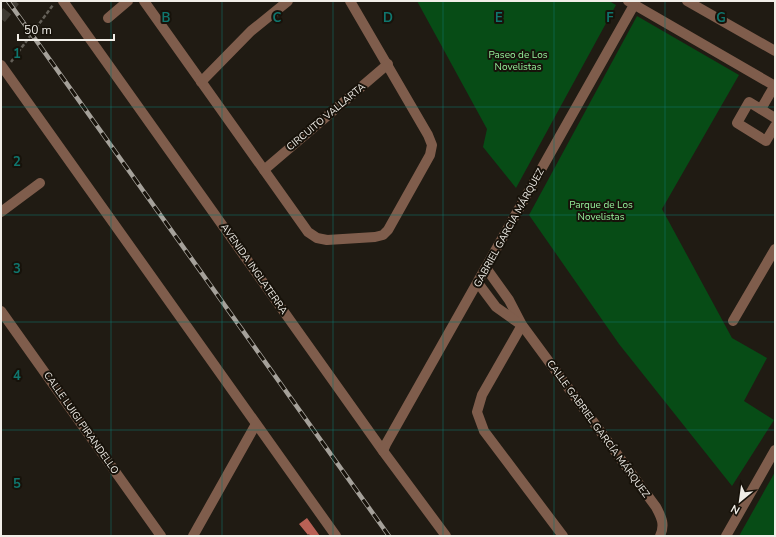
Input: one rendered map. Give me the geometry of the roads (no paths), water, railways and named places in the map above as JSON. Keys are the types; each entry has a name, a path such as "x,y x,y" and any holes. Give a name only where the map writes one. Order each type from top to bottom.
{"street":[{"name":"AVENIDA INGLATERRA","path":"63,1 383,451 446,536"},
{"path":"108,18 128,1"},
{"path":"144,1 308,232 317,238 327,240 375,237 383,235 388,230 430,155 432,146 428,135 388,64 350,1"},
{"path":"201,82 251,31 288,1"},
{"path":"687,1 775,51"},
{"name":"GABRIEL GARCIA MÁRQUEZ","path":"383,451 478,283 631,3"},
{"path":"631,3 775,85 761,109"},
{"name":"CIRCUITO VALLARTA","path":"264,170 388,64"},
{"path":"3,68 336,536"},
{"path":"775,118 749,102 737,123 766,141 775,126"},
{"path":"1,212 40,183"},
{"path":"733,321 775,250"},
{"name":"CALLE GABRIEL GARCÍA MÁRQUEZ","path":"486,268 509,300 522,325 656,507 662,518 664,527 660,536"},
{"name":"CALLE GABRIEL GARCÍA MÁRQUEZ","path":"478,283 496,307 522,325"},
{"name":"CALLE LUIGI PIRANDELLO","path":"1,311 161,536"},
{"path":"522,325 482,395 477,412 484,431 562,536"},
{"path":"193,536 256,424"},
{"path":"726,536 775,450"}],"tunnel":[{"path":"1,19 15,1"}],"railway":[{"path":"8,1 389,536"}],"park label":[{"name":"Paseo de Los Novelistas","path":"518,60"},
{"name":"Parque de Los Novelistas","path":"601,210"}]}
